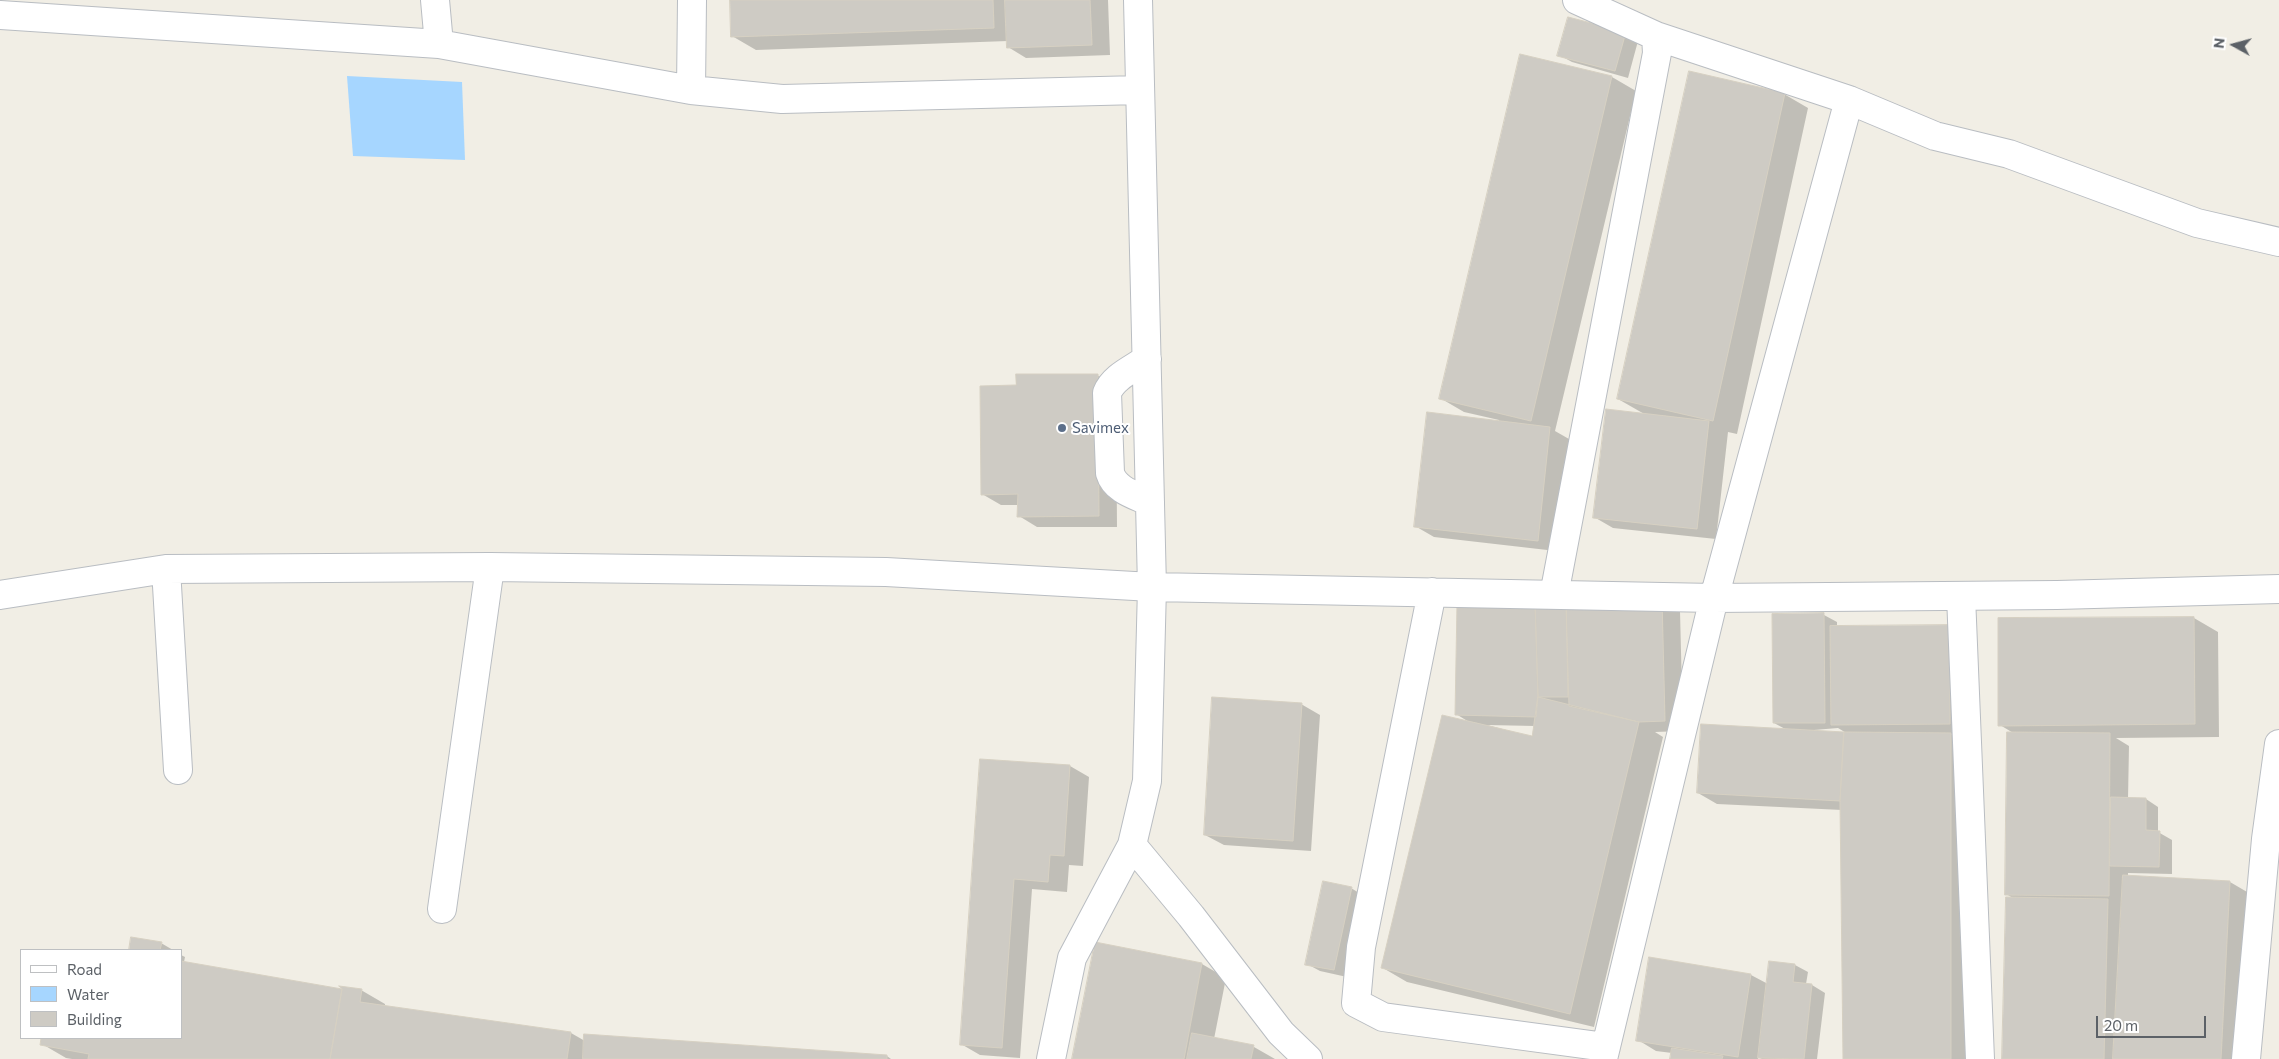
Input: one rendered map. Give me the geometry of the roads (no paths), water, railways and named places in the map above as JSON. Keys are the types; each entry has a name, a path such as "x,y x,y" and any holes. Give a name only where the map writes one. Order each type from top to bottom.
{"street":[{"path":"434,0 438,44"},
{"path":"691,90 692,0"},
{"path":"1051,1059 1072,958 1132,845 1147,781 1152,587 1138,0"},
{"path":"1577,0 1656,36 1849,100 1935,136 2009,154 2197,223 2279,242"},
{"path":"0,16 438,44 691,90 782,100 1140,90"},
{"path":"1554,595 1657,53 1656,36"},
{"path":"1432,592 1361,947 1356,1003 1383,1017 1605,1053 1714,598 1849,100"},
{"path":"1146,359 1115,381 1110,386 1107,394 1110,473 1112,480 1117,486 1150,502"},
{"path":"442,909 490,567"},
{"path":"0,595 166,569 490,567 886,572 1152,587 1714,598 1961,596 2279,589"},
{"path":"166,569 178,770"},
{"path":"1961,596 1980,1059"},
{"path":"2246,1059 2273,840 2279,744"},
{"path":"1132,845 1191,916 1280,1033 1308,1059"}],"water":[{"path":"347,76 462,82 465,160 353,156"}],"place":[{"name":"Savimex","path":"1062,428"}]}
